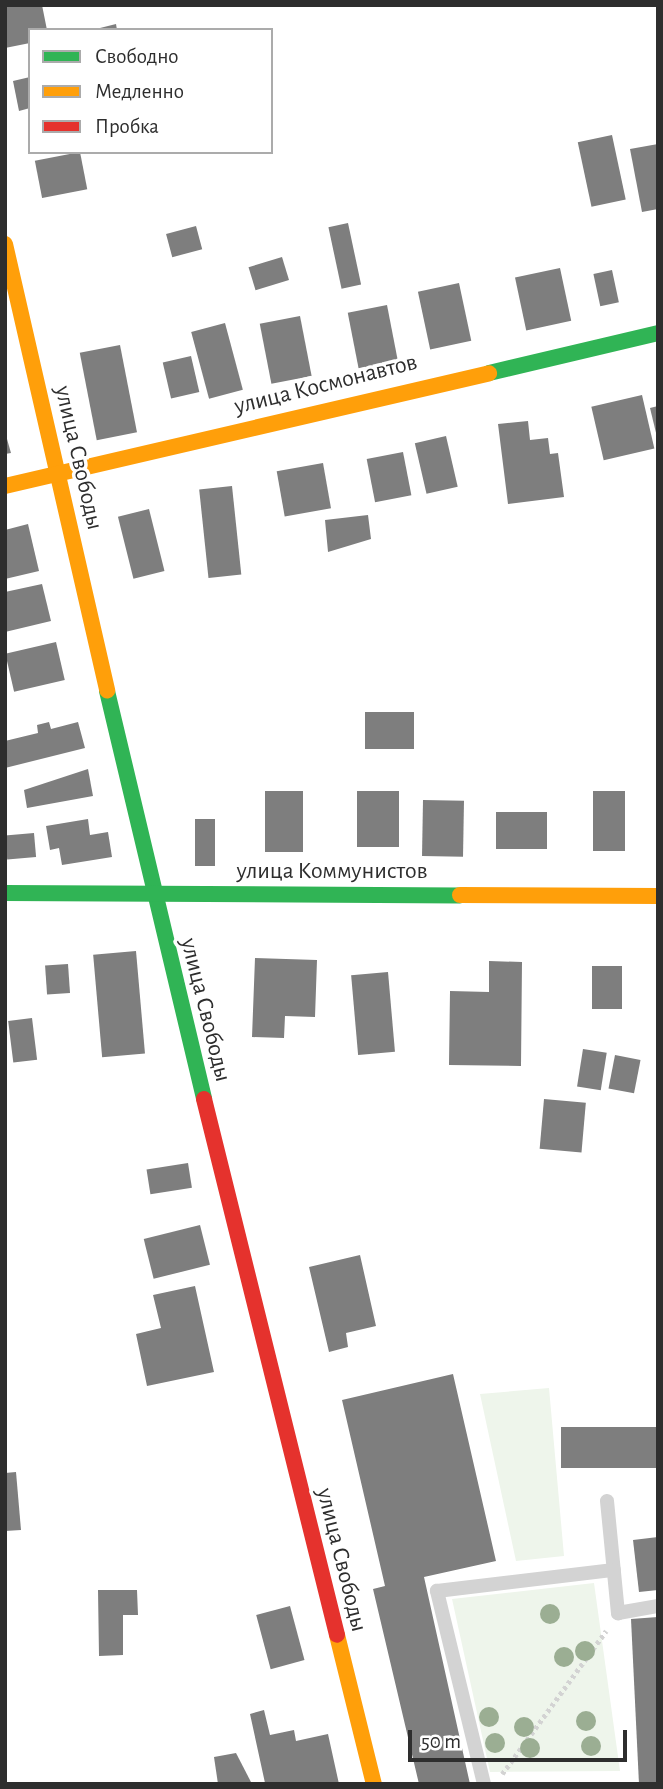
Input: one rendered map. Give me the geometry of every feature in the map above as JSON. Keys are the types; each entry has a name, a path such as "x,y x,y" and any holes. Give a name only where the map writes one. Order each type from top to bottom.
{"street":[{"name":"улица Свободы","path":"5,244 153,895 374,1784"},
{"name":"улица Космонавтов","path":"5,486 658,333"},
{"name":"улица Коммунистов","path":"5,893 658,896"}],"lane":[{"path":"607,1501 618,1613 658,1606"},
{"path":"484,1784 437,1591 614,1570"}],"path":[{"path":"495,1784 618,1613"}],"shaded area":[{"path":"549,1388 564,1556 516,1561 480,1394"},
{"path":"594,1583 620,1771 490,1772 452,1599"}],"building":[{"path":"42,5 47,28 28,28 28,43 5,48 5,7"},
{"path":"116,24 117,28 100,28"},
{"path":"28,77 28,109 19,111 13,81"},
{"path":"612,135 626,200 591,207 578,142"},
{"path":"658,144 658,209 642,212 630,149"},
{"path":"80,154 87,189 42,198 35,161"},
{"path":"348,223 361,285 342,289 328,227"},
{"path":"196,226 202,249 172,257 166,234"},
{"path":"282,257 289,280 256,290 249,267"},
{"path":"560,268 571,321 526,330 515,278"},
{"path":"612,270 619,302 600,306 593,274"},
{"path":"459,283 471,341 430,349 418,292"},
{"path":"387,305 398,361 359,369 348,313"},
{"path":"300,316 312,376 271,384 260,324"},
{"path":"225,323 243,390 209,399 191,332"},
{"path":"120,345 137,432 97,440 80,353"},
{"path":"191,356 199,392 171,399 163,363"},
{"path":"642,395 654,449 604,460 591,407"},
{"path":"658,406 658,437 657,437 650,408"},
{"path":"528,421 530,440 548,438 550,454 558,453 564,497 508,504 498,424"},
{"path":"5,432 11,453 5,454"},
{"path":"446,436 458,487 427,494 415,443"},
{"path":"403,452 411,495 375,502 367,459"},
{"path":"323,463 331,508 285,516 277,471"},
{"path":"232,486 241,575 208,578 199,489"},
{"path":"149,509 164,571 133,579 118,517"},
{"path":"368,515 371,539 328,552 325,520"},
{"path":"28,524 39,571 5,579 5,530"},
{"path":"42,584 51,621 5,632 5,592"},
{"path":"56,642 65,680 14,692 5,654"},
{"path":"365,712 414,712 414,749 365,749"},
{"path":"49,722 51,729 78,722 85,748 5,768 5,741 38,733 37,725"},
{"path":"88,769 93,796 27,808 24,790"},
{"path":"265,791 303,791 303,852 265,852"},
{"path":"357,791 399,791 399,847 357,847"},
{"path":"593,791 625,791 625,851 593,851"},
{"path":"423,800 464,801 463,857 422,856"},
{"path":"496,812 547,812 547,849 496,849"},
{"path":"88,819 90,835 108,832 112,857 62,865 59,848 50,850 46,826"},
{"path":"195,819 215,819 215,866 195,866"},
{"path":"34,833 36,857 7,859 5,836"},
{"path":"136,951 145,1054 102,1057 93,955"},
{"path":"255,958 317,960 315,1017 285,1016 284,1038 252,1037"},
{"path":"489,961 522,962 521,1066 449,1065 450,991 489,992"},
{"path":"68,964 70,993 47,995 45,966"},
{"path":"592,966 622,966 622,1009 592,1009"},
{"path":"388,972 395,1052 358,1055 351,975"},
{"path":"32,1018 37,1060 13,1063 8,1021"},
{"path":"583,1049 607,1053 601,1090 577,1087"},
{"path":"615,1055 641,1060 634,1093 609,1088"},
{"path":"544,1099 586,1103 581,1152 540,1149"},
{"path":"188,1163 192,1188 150,1194 147,1170"},
{"path":"200,1225 210,1265 154,1279 144,1239"},
{"path":"360,1255 376,1326 346,1333 348,1347 329,1352 309,1267"},
{"path":"195,1286 214,1372 147,1386 136,1334 161,1328 153,1295"},
{"path":"453,1374 496,1561 424,1577 470,1784 419,1784 373,1589 385,1586 342,1400"},
{"path":"561,1427 658,1427 658,1468 561,1468"},
{"path":"16,1472 21,1530 5,1531 5,1473"},
{"path":"658,1537 658,1590 639,1592 633,1540"},
{"path":"98,1590 137,1590 138,1615 123,1615 123,1655 99,1656"},
{"path":"290,1606 304,1660 271,1669 256,1615"},
{"path":"658,1617 658,1784 639,1784 631,1619"},
{"path":"264,1710 270,1735 294,1730 296,1741 328,1734 339,1784 265,1783 250,1714"},
{"path":"236,1753 252,1784 218,1784 214,1757"}],"traffic: fast":[{"path":"489,373 658,333"},
{"path":"107,691 204,1099"},
{"path":"5,893 460,895"}],"traffic: slow":[{"path":"5,244 107,691"},
{"path":"5,486 489,373"},
{"path":"460,895 658,896"},
{"path":"337,1635 374,1784"}],"traffic: jam":[{"path":"204,1099 337,1635"}]}
